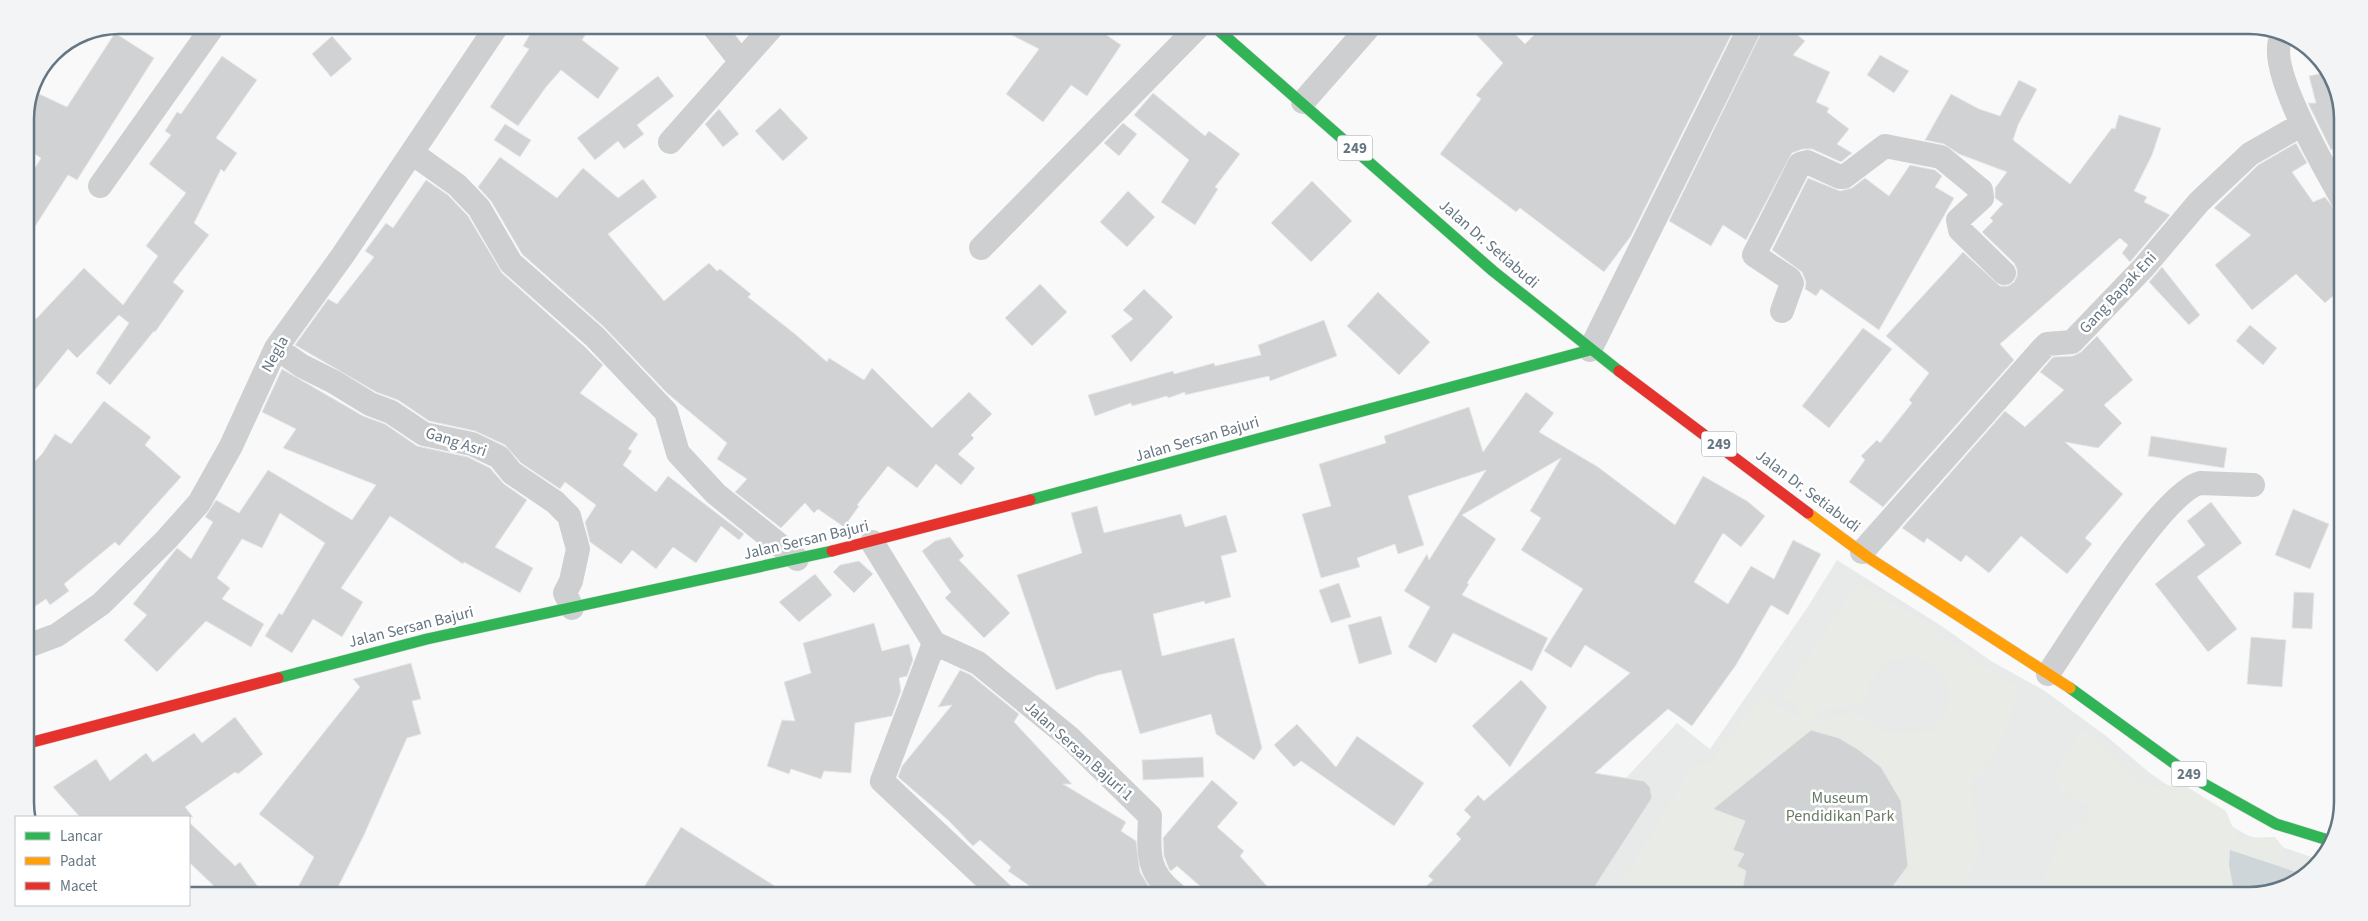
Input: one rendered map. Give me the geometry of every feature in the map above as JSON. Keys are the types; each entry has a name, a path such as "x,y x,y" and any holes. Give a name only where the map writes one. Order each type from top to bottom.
{"main road":[{"name":"Jalan Dr. Setiabudi","path":"1223,34 1303,102 1493,271 1590,350 1862,552 2048,674 2197,780 2276,824 2325,839"},
{"name":"Jalan Sersan Bajuri","path":"34,742 427,639 872,542 1590,350"}],"street":[{"path":"100,186 208,34"},
{"name":"Negla","path":"34,644 57,635 102,604 166,540 199,503 231,446 276,348 343,255 492,34"},
{"path":"719,34 741,62"},
{"path":"670,142 765,34"},
{"path":"981,248 1191,34"},
{"path":"1303,102 1363,34"},
{"path":"1590,350 1747,34"},
{"path":"2280,40 2278,44 2279,57 2292,102 2301,125 2334,185"},
{"name":"Gang Bapak Eni","path":"1862,552 2047,344 2072,342 2144,267 2198,202 2250,154 2301,125"},
{"path":"1782,311 1792,283 1790,279 1754,255 1800,164 1808,162 1840,177 1844,177 1885,146 1940,157 1981,190 1982,198 1958,220 1958,225 1960,230 2004,273"},
{"path":"412,152 463,191 479,208 511,263 595,337 666,412 678,453 716,494 797,559"},
{"name":"Gang Asri","path":"276,348 302,366 334,382 370,404 391,412 424,434 472,444 499,457 512,473 555,502 569,516 578,549 571,581 565,593 572,608"},
{"path":"2048,674 2144,534 2173,502 2192,486 2200,483 2254,485"},
{"path":"872,542 934,643 882,781 995,887"},
{"name":"Jalan Sersan Bajuri 1","path":"934,643 978,663 1070,738 1150,816 1149,853 1155,874 1165,887"}],"shaded area":[{"path":"1837,560 1943,627 1991,661 2045,691 2106,736 2150,773 2200,808 2247,835 2313,858 2296,873 2282,881 2260,887 1521,887 1559,850 1677,723 1710,749 1807,608"},
{"path":"2230,850 2297,872 2282,881 2260,887 2233,887 2229,865"}],"green space":[{"name":"Museum Pendidikan Park","path":"1857,583 1926,622 1945,639 1962,648 1977,661 2019,687 2007,727 1997,749 1971,782 1980,850 1964,887 1619,887 1690,770 1700,764 1709,763 1760,695 1798,718 1798,709 1791,701 1780,699","holes":["1915,657 1929,663 1943,675 1948,683 1949,692 1946,709 1931,732 1888,733 1855,711 1809,725 1822,709 1857,705 1867,701 1869,685 1879,671 1893,659"]},
{"path":"2081,728 2111,752 2136,782 2157,786 2184,785 2226,811 2237,838 2275,837 2283,847 2277,864 2257,887 2041,887 2061,834 2071,834 2074,827 2087,821 2088,806 2062,791 2054,780 2063,759"}],"building":[{"path":"114,34 154,58 77,180 68,175 34,228 34,169 41,158 34,154 35,102 38,93 67,107"},
{"path":"530,34 586,34 582,40 619,68 598,99 561,70 546,87 518,126 490,107 529,49 523,46"},
{"path":"1010,34 1105,34 1121,45 1087,96 1071,85 1043,122 1006,94 1039,49"},
{"path":"1476,34 1515,34 1525,44 1535,34 1732,34 1631,236 1604,272 1520,208 1516,212 1440,154 1481,99 1476,95 1503,63"},
{"path":"1761,34 1796,34 1805,41 1793,55 1830,72 1816,102 1829,108 1827,112 1849,129 1837,144 1852,153 1841,162 1812,149 1803,149 1792,153 1746,240 1723,225 1711,246 1669,221"},
{"path":"332,36 352,59 331,77 312,54"},
{"path":"1880,55 1909,71 1894,93 1867,75"},
{"path":"222,56 257,80 216,138 237,153 224,172 221,169 194,223 209,235 173,282 184,291 155,332 110,385 96,373 129,323 119,315 77,358 68,349 34,391 34,316 36,319 84,268 123,305 158,256 146,246 186,193 149,164 171,135 165,131 177,112 181,114"},
{"path":"2321,73 2328,86 2334,114 2334,148 2331,150 2308,103 2316,103 2309,76"},
{"path":"658,76 674,96 637,125 644,134 624,149 618,141 595,160 577,138"},
{"path":"2019,80 2037,89 2018,125 2013,140 2070,184 2112,128 2115,129 2119,115 2161,128 2152,155 2134,191 2147,197 2144,202 2170,215 2130,262 2122,253 2128,245 2120,238 2000,344 2014,360 1883,507 1849,482 1865,460 1861,456 1877,440 1880,443 1912,403 1909,400 1929,373 1886,336 1963,252 2000,286 2008,286 2014,282 2017,276 2017,269 2014,263 1982,232 1993,221 1990,218 2003,204 1995,198 1995,188 2007,172 1959,154 1944,144 1925,140 1951,94 1979,109 2000,116"},
{"path":"1153,93 1205,136 1209,131 1240,154 1215,187 1218,189 1195,225 1161,202 1189,160 1134,115"},
{"path":"780,108 808,138 783,161 755,131"},
{"path":"719,109 739,134 723,147 705,124"},
{"path":"1123,123 1137,134 1119,156 1104,143"},
{"path":"505,124 531,140 520,157 494,140"},
{"path":"2296,143 2307,163 2292,172 2313,202 2325,197 2334,209 2334,295 2325,303 2296,274 2252,310 2215,265 2251,235 2214,208 2258,165"},
{"path":"500,157 557,198 583,168 618,198 643,179 657,197 608,234 664,301 709,263 717,271 720,269 751,294 748,297 827,362 829,358 864,380 872,368 932,428 969,392 992,414 971,435 974,438 958,454 975,468 961,485 936,464 917,488 888,466 857,505 859,506 844,527 818,509 814,513 805,503 781,528 735,492 747,479 717,459 727,443 667,393 604,327 522,254 491,201 478,187"},
{"path":"1910,165 1935,170 1942,176 1935,187 1954,198 1879,330 1821,289 1816,296 1805,289 1806,282 1802,272 1772,250 1808,178 1840,191 1852,188 1865,178 1889,196"},
{"path":"426,180 448,195 468,216 502,273 603,365 580,393 638,434 628,449 632,451 623,465 656,492 668,476 744,534 739,540 721,526 696,563 673,547 656,569 632,550 621,564 590,542 585,522 596,505 565,482 560,489 521,463 505,445 475,431 429,421 398,400 376,392 295,345 328,299 337,304 374,257 365,251 386,223 393,228"},
{"path":"1312,181 1352,221 1311,262 1271,223"},
{"path":"1128,191 1155,217 1127,247 1100,222"},
{"path":"2162,267 2200,315 2189,325 2149,282"},
{"path":"1040,284 1067,312 1032,346 1005,318"},
{"path":"1144,289 1173,317 1131,362 1111,336 1133,319 1123,310"},
{"path":"1378,292 1430,342 1399,375 1347,326"},
{"path":"1324,320 1337,356 1270,381 1269,376 1185,395 1185,392 1132,406 1131,403 1095,416 1088,395 1173,371 1174,374 1214,363 1215,366 1261,355 1258,345"},
{"path":"2250,325 2277,348 2263,365 2236,341"},
{"path":"1863,328 1892,349 1829,428 1802,406"},
{"path":"2097,336 2133,380 2104,405 2122,423 2098,448 2065,442 2123,494 2085,538 2092,544 2067,574 2021,536 1989,573 1966,555 1961,562 1927,538 1924,543 1902,528 2005,411 2025,427 2064,390 2040,372 2053,357 2073,356 2081,352"},
{"path":"282,369 363,416 385,424 417,446 468,457 490,468 504,484 527,500 495,547 533,568 520,593 464,562 463,564 390,516 341,588 363,602 342,637 313,619 292,653 265,636 279,613 282,615 325,543 280,513 262,548 242,539 217,578 230,588 222,599 264,624 251,647 206,621 157,672 124,640 147,615 133,604 177,548 191,559 213,522 205,517 216,500 239,513 268,470 352,520 376,485 283,448 296,429 262,412"},
{"path":"1526,392 1554,413 1539,432 1598,467 1675,525 1703,476 1747,501 1765,516 1741,547 1723,533 1694,582 1728,604 1751,566 1774,579 1793,540 1821,554 1788,615 1771,605 1736,665 1692,726 1668,709 1595,773 1644,781 1650,787 1652,798 1595,887 1425,887 1433,880 1428,876 1461,839 1456,834 1471,817 1464,810 1478,795 1484,801 1630,673 1585,645 1571,668 1544,651 1583,589 1521,550 1541,518 1530,511 1561,458 1462,515 1496,539 1467,583 1469,584 1462,595 1548,638 1532,671 1453,633 1436,663 1408,647 1430,607 1404,591 1427,554 1429,560 1486,470 1408,496 1424,545 1398,554 1395,544 1357,558 1360,567 1321,578 1302,514 1331,506 1319,464 1386,443 1384,436 1469,407 1483,452"},
{"path":"104,401 151,437 145,445 181,477 119,546 115,542 64,584 69,591 50,605 46,599 34,607 34,462 42,454 55,434 71,444"},
{"path":"2151,436 2227,448 2224,468 2148,456"},
{"path":"2211,502 2242,543 2197,577 2237,629 2208,652 2155,584 2205,545 2187,521"},
{"path":"1097,506 1104,533 1181,514 1185,527 1226,515 1237,552 1221,556 1231,597 1205,604 1204,601 1153,614 1162,656 1234,638 1262,748 1254,760 1216,734 1211,714 1140,734 1121,670 1098,675 1056,690 1017,575 1082,553 1071,513"},
{"path":"2293,509 2329,524 2310,569 2275,555"},
{"path":"950,537 964,556 959,560 1010,613 984,638 945,598 951,592 922,551 935,541"},
{"path":"859,561 873,574 854,593 833,572 840,565"},
{"path":"815,574 832,595 799,622 779,602"},
{"path":"1339,583 1351,617 1331,623 1319,590"},
{"path":"2294,592 2314,593 2312,629 2292,628"},
{"path":"1381,616 1392,654 1359,664 1348,625"},
{"path":"874,623 882,651 909,644 913,660 907,676 899,678 901,691 892,716 855,723 851,773 824,771 821,779 791,769 789,774 767,766 782,720 795,721 784,682 811,673 803,643"},
{"path":"2251,637 2286,640 2282,687 2247,684"},
{"path":"411,663 421,699 412,701 421,734 407,738 364,835 338,887 298,887 314,857 259,814 360,687 353,679"},
{"path":"960,670 971,675 1019,714 1014,722 1072,784 1063,784 1126,822 1121,831 1136,841 1140,872 1149,887 1031,887 1008,871 1011,867 980,840 973,846 948,820 898,777 902,766 952,705 938,707"},
{"path":"1521,680 1547,707 1510,767 1472,726"},
{"path":"235,717 263,754 238,774 235,772 185,807 193,817 79,816 53,787 96,759 110,781 146,753 153,762 194,733 202,743"},
{"path":"1297,724 1336,767 1357,736 1424,783 1394,826 1301,761 1294,767 1274,745"},
{"path":"1811,730 1839,738 1881,767 1901,801 1908,866 1892,887 1743,887 1746,871 1737,866 1744,854 1733,850 1745,821 1713,809"},
{"path":"1203,757 1204,777 1143,780 1142,760"},
{"path":"1212,780 1238,803 1217,827 1244,851 1240,856 1268,887 1201,887 1177,866 1171,871 1169,869 1164,856 1163,838"},
{"path":"190,823 235,866 240,862 258,887 215,887 190,863"},
{"path":"681,827 776,887 644,887"}],"traffic: fast":[{"path":"1223,34 1493,271 1619,371"},
{"path":"1030,500 1590,350"},
{"path":"278,678 427,639 832,551"},
{"path":"2070,688 2197,780 2276,824 2325,839"}],"traffic: slow":[{"path":"1808,513 1869,558 2070,688"}],"traffic: jam":[{"path":"1619,371 1808,513"},
{"path":"832,551 1030,500"},
{"path":"34,742 278,678"}]}
